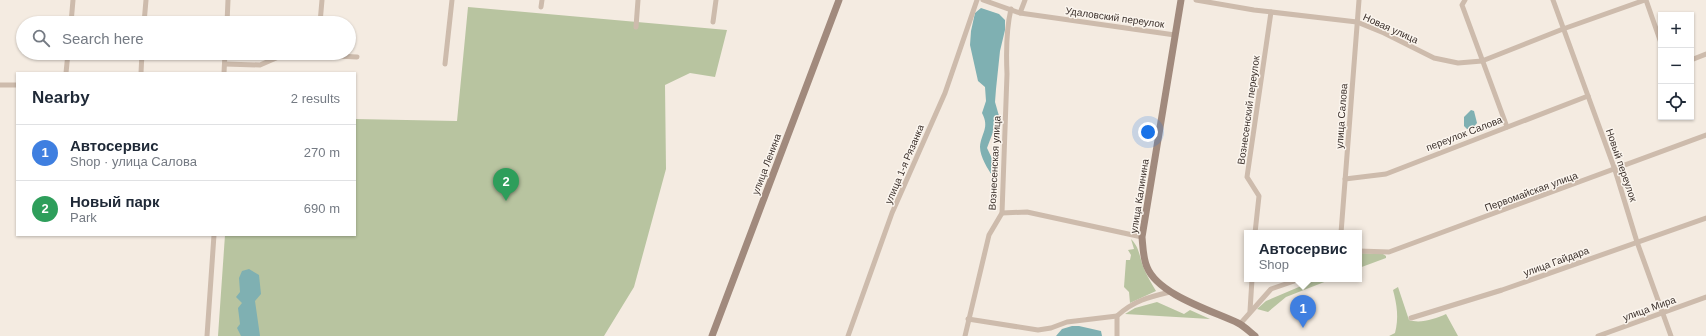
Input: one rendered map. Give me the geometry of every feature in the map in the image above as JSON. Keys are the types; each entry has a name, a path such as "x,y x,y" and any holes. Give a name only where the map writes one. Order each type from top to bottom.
{"main road":[{"name":"улица Ленина","path":"712,336 839,0"},
{"name":"улица Калинина","path":"1181,0 1142,237 1147,268 1156,280 1170,292 1240,324 1255,336"}],"street":[{"path":"72,16 73,0"},
{"path":"145,16 146,0"},
{"path":"227,16 228,0"},
{"path":"321,16 322,0"},
{"path":"445,64 452,0"},
{"path":"541,7 542,0"},
{"path":"636,27 638,0"},
{"path":"713,22 716,0"},
{"name":"улица 1-я Рязанка","path":"848,336 892,213 945,93 977,0"},
{"name":"Удаловский переулок","path":"983,0 1020,13 1175,35"},
{"path":"1020,13 1025,0"},
{"name":"Новая улица","path":"1196,0 1272,12 1357,22 1384,33 1434,58 1458,63 1482,61 1564,29 1645,0 1658,35"},
{"name":"улица Салова","path":"1341,230 1359,0"},
{"path":"1465,0 1462,5 1506,127"},
{"name":"Новый переулок","path":"1553,0 1615,170 1637,242 1672,336"},
{"name":"Вознесенская улица","path":"965,336 989,235 1002,213 1007,74 1006,57 1008,21 1011,9"},
{"name":"Вознесенский переулок","path":"1255,230 1259,196 1247,177 1272,12"},
{"path":"1694,59 1706,54"},
{"path":"66,72 67,60"},
{"path":"141,72 142,60"},
{"path":"224,60 224,72"},
{"path":"224,64 260,65 272,60"},
{"path":"0,85 16,85"},
{"name":"переулок Салова","path":"1345,179 1386,174 1588,96"},
{"name":"Первомайская улица","path":"1362,251 1389,252 1615,170 1706,135"},
{"path":"1002,213 1027,212 1142,237"},
{"name":"улица Гайдара","path":"1411,318 1502,290 1706,218"},
{"path":"207,336 214,236"},
{"path":"1250,311 1252,282"},
{"path":"1240,324 1271,289 1291,282"},
{"path":"968,319 1038,330 1051,328 1067,322 1117,316 1129,305 1151,296 1170,292"},
{"name":"улица Мира","path":"1598,336 1706,297"},
{"path":"1117,316 1117,336"}],"green space":[{"path":"468,7 727,30 715,77 690,73 665,85 666,169 634,287 604,336 218,336 225,236 356,236 356,119 457,121"},
{"path":"1131,239 1137,247 1143,267 1156,291 1130,303 1129,292 1124,287 1126,260 1130,260 1131,255 1128,250 1134,249"},
{"path":"1362,253 1383,254 1386,258 1362,267"},
{"path":"1311,282 1324,282 1286,297 1268,312 1257,309 1266,301"},
{"path":"1398,287 1409,320 1423,321 1446,314 1458,336 1389,336 1395,333 1397,312 1393,290"},
{"path":"1157,302 1184,314 1190,310 1210,319 1125,314 1135,308"}],"water":[{"path":"981,8 999,14 1005,20 1005,30 1000,51 995,102 999,116 987,148 997,169 993,177 980,151 985,127 982,113 986,101 985,87 978,81 970,45 975,13"},
{"path":"1471,110 1474,111 1477,123 1473,128 1467,129 1464,126 1464,117"},
{"path":"249,269 259,275 261,294 255,301 260,336 241,336 237,328 240,324 238,308 242,303 236,297 240,292 239,278 242,271"},
{"path":"1072,326 1101,331 1102,336 1056,336 1062,329"}],"place":[{"name":"Новый парк","path":"506,201"},
{"name":"Автосервис","path":"1303,328"}]}
